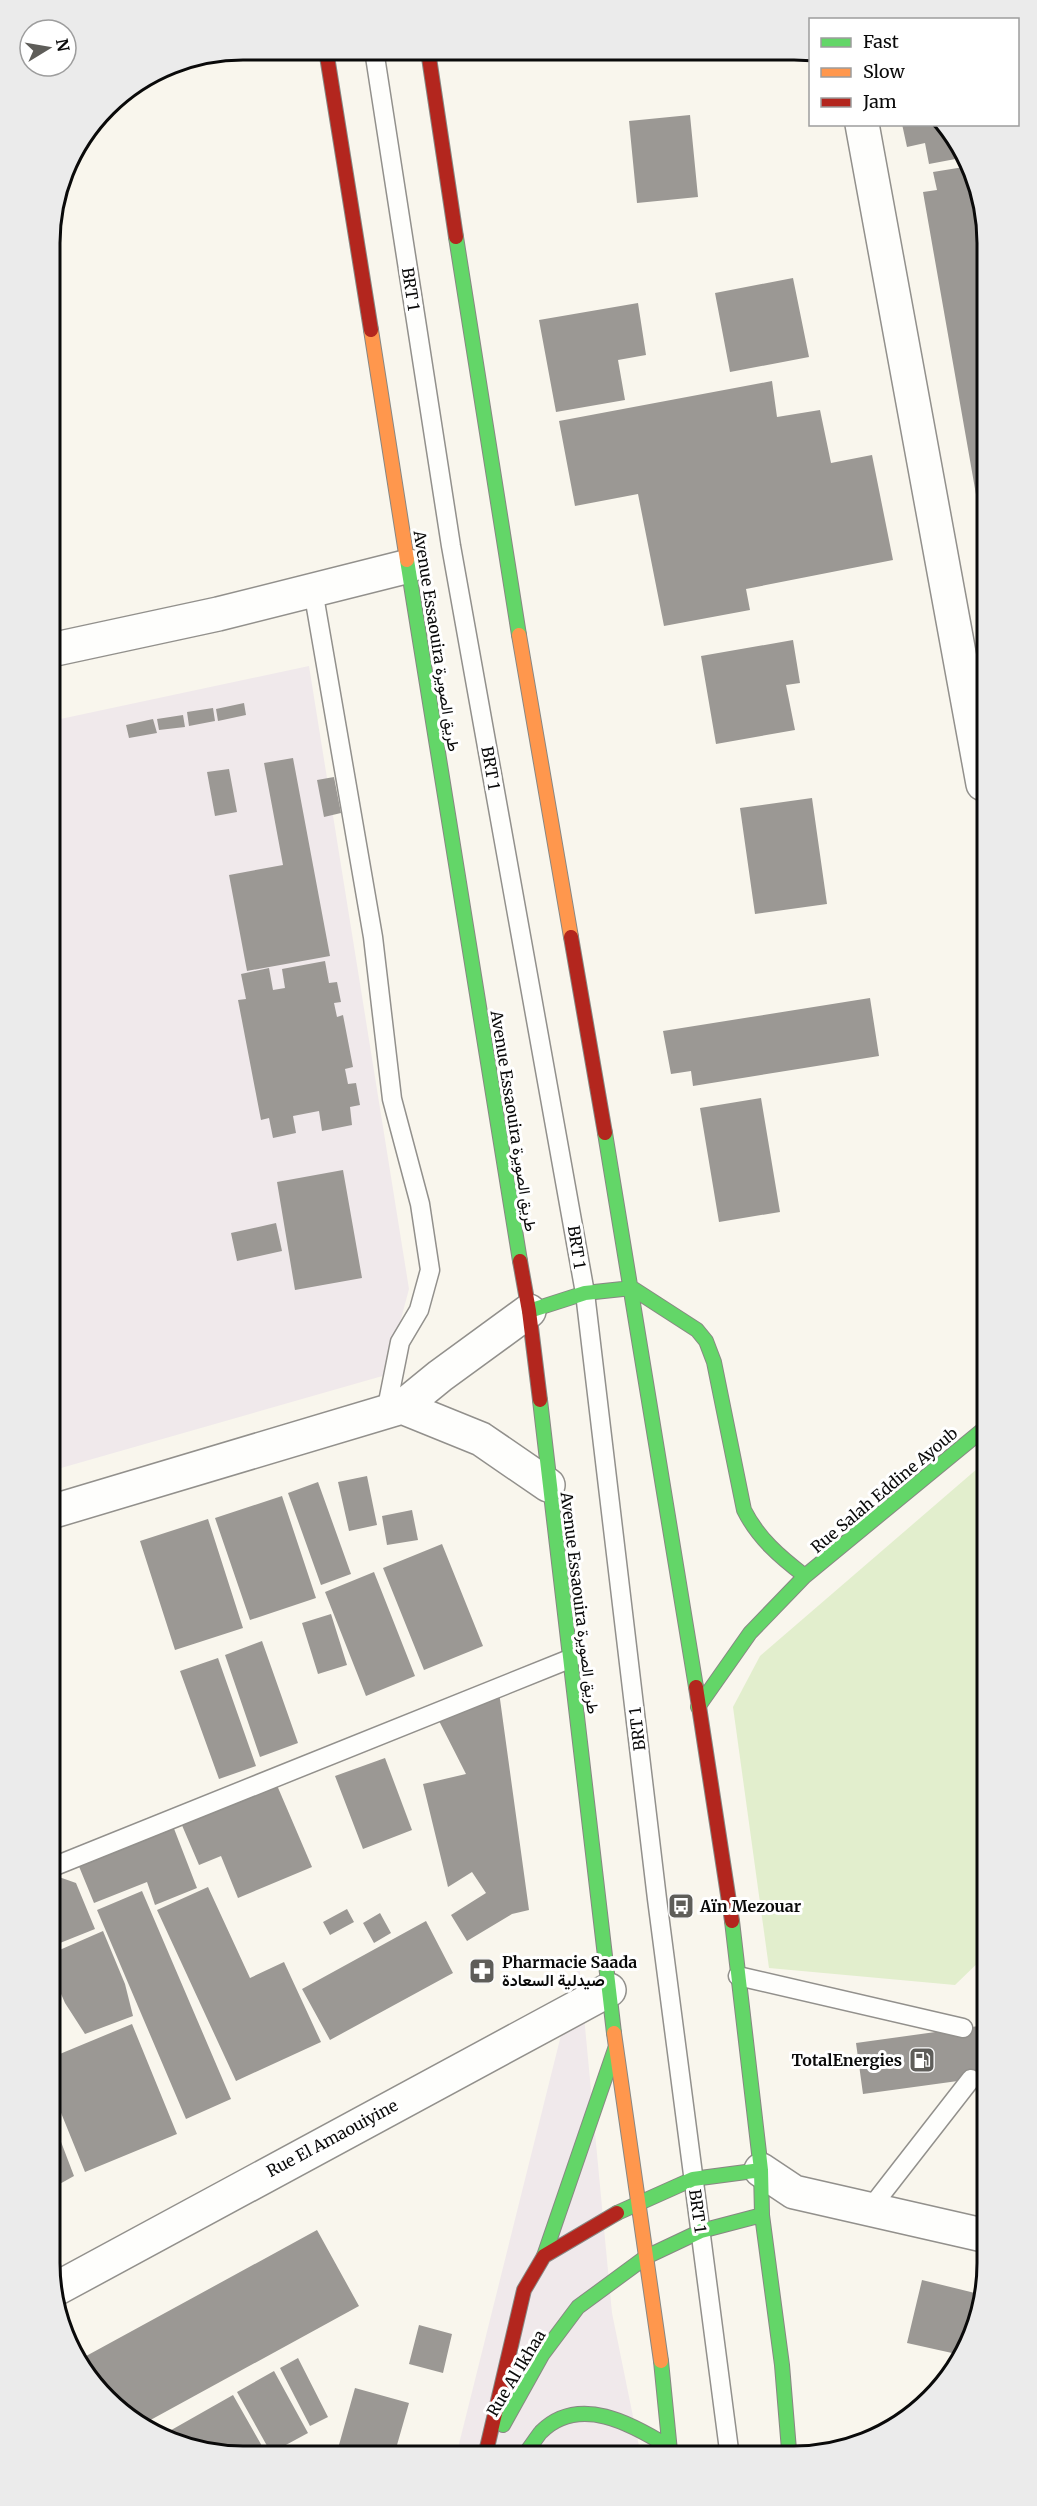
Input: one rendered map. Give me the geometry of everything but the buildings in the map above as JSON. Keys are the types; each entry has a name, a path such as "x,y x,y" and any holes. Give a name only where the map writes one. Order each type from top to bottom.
{"main road":[{"name":"Avenue Essaouira طريق الصويرة","path":"328,60 510,1207 530,1311 548,1485 572,1658 609,1990 646,2257"},
{"path":"429,60 505,556 632,1288 728,1891 761,2170 762,2215 782,2365 789,2446"},
{"path":"530,1311 585,1293 632,1288"},
{"name":"Rue Salah Eddine Ayoub","path":"632,1288 697,1330 706,1341 714,1362 744,1510 750,1523 765,1542 805,1576"},
{"name":"Rue Salah Eddine Ayoub","path":"698,1707 750,1633 805,1576 977,1435"},
{"name":"Rue Al Ikhaa","path":"488,2446 524,2290 544,2256 616,2047"},
{"path":"544,2256 639,2201 693,2179 761,2170"},
{"name":"Rue Al Ikhaa","path":"490,2446 542,2355 578,2307 646,2257 700,2231 762,2215"},
{"path":"646,2257 664,2383 669,2446"},
{"path":"530,2446 536,2435 559,2419 587,2413 616,2417 643,2429 665,2446"}],"street":[{"path":"862,126 977,751"},
{"path":"60,648 218,614 409,566"},
{"path":"60,1509 394,1410 530,1311"},
{"path":"394,1410 481,1439 548,1485"},
{"name":"Rue El Amaouiyine","path":"62,2286 609,1990"},
{"path":"761,2170 794,2192 977,2234"},
{"path":"762,2215 794,2192"}],"lane":[{"name":"BRT 1","path":"376,60 451,546 585,1293 657,1899 728,2446"},
{"path":"313,590 373,937 392,1099 420,1204 430,1270 419,1310 400,1342 394,1410"},
{"path":"60,1864 572,1658"},
{"path":"738,1976 963,2028"},
{"path":"869,2210 971,2079"}],"shaded area":[{"path":"309,666 409,1289 386,1375 60,1468 60,719"},
{"path":"579,1963 612,2313 639,2446 458,2446"}],"green space":[{"path":"977,1469 977,1964 955,1985 769,1968 733,1707 760,1656"}],"traffic: fast":[{"path":"456,237 519,635"},
{"path":"407,560 520,1261"},
{"path":"605,1133 696,1687"},
{"path":"529,1311 585,1293 632,1288 697,1330 706,1341 714,1362 744,1510 770,1546 805,1576"},
{"path":"540,1400 614,2033"},
{"path":"698,1707 750,1633 805,1576 977,1435"},
{"path":"732,1921 761,2170 762,2215 782,2365 789,2446"},
{"path":"544,2256 615,2049"},
{"path":"617,2213 693,2179 761,2170"},
{"path":"503,2425 542,2355 578,2307 646,2257 701,2231 762,2215"},
{"path":"661,2361 670,2446"},
{"path":"531,2446 541,2432 556,2421 572,2415 588,2414 622,2422 667,2446"}],"traffic: slow":[{"path":"371,330 407,560"},
{"path":"519,635 571,937"},
{"path":"614,2033 661,2361"}],"traffic: jam":[{"path":"328,60 371,330"},
{"path":"429,60 456,237"},
{"path":"571,937 605,1133"},
{"path":"520,1261 540,1400"},
{"path":"696,1687 732,1921"},
{"path":"487,2446 524,2290 544,2256 617,2213"}],"place":[{"name":"Aïn Mezouar","path":"681,1906"},
{"name":"Pharmacie Saada صيدلية السعادة","path":"482,1971"},
{"name":"TotalEnergies","path":"922,2060"}]}
